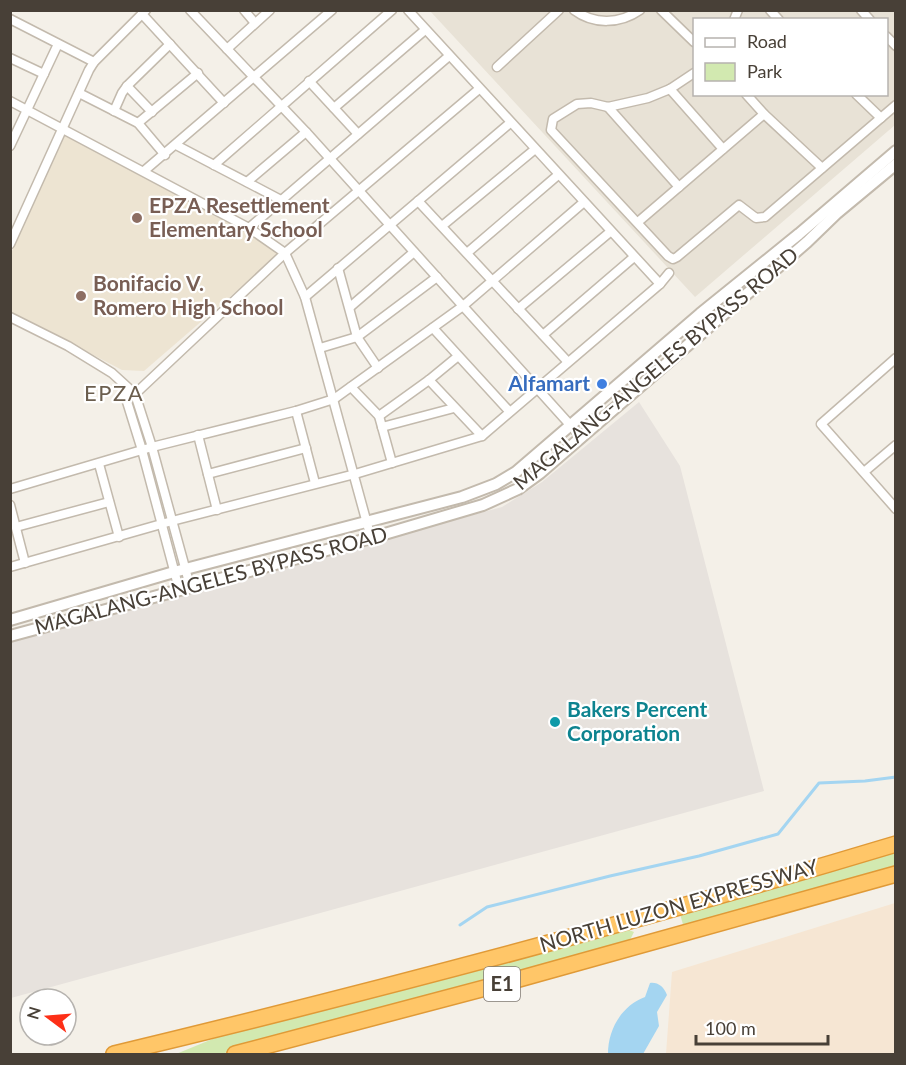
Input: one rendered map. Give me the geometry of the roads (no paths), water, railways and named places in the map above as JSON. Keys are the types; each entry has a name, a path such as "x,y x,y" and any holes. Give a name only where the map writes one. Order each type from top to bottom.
{"highway":[{"name":"NORTH LUZON EXPRESSWAY","path":"114,1054 230,1027 579,936 896,844"},
{"name":"NORTH LUZON EXPRESSWAY","path":"235,1054 519,979 896,874"}],"street":[{"path":"190,10 306,132 581,437"},
{"path":"244,10 255,23"},
{"path":"227,49 270,10"},
{"path":"144,171 332,10"},
{"path":"214,165 280,105 392,10"},
{"path":"408,10 534,150 660,284"},
{"path":"497,67 558,10"},
{"path":"574,10 588,18 602,21 620,20 640,10"},
{"path":"661,10 693,41"},
{"path":"10,244 94,62 144,12 224,103"},
{"path":"10,19 94,62"},
{"path":"334,108 425,30"},
{"path":"10,146 58,44"},
{"path":"114,111 127,86 170,44"},
{"path":"249,228 449,56"},
{"path":"10,58 44,74"},
{"path":"138,123 198,74"},
{"path":"693,74 670,89 648,98 608,107 591,103 578,104 553,119 551,130 672,258 677,257 739,204 756,218 765,217 896,105"},
{"path":"309,81 358,134"},
{"path":"127,86 152,112"},
{"path":"125,398 135,393 285,253 479,89"},
{"path":"670,89 723,149"},
{"path":"79,93 138,123 165,154"},
{"path":"748,96 822,168"},
{"path":"858,96 880,118"},
{"path":"10,101 249,228 285,253 305,297 371,538"},
{"path":"608,107 679,187"},
{"path":"639,222 764,114"},
{"path":"305,297 510,123"},
{"path":"247,182 306,132"},
{"path":"176,145 281,200"},
{"path":"442,226 534,150"},
{"name":"MAGALANG-ANGELES BYPASS ROAD","path":"10,620 180,571 462,497 496,484 523,466 691,321 799,234 896,151"},
{"name":"MAGALANG-ANGELES BYPASS ROAD","path":"10,636 371,538 501,498 540,473 896,164"},
{"path":"467,253 558,175"},
{"path":"418,201 567,361"},
{"path":"10,489 152,447 296,411 334,399 463,306 584,202"},
{"path":"518,309 610,232"},
{"path":"350,307 414,252"},
{"path":"543,335 634,257"},
{"path":"338,268 357,337 378,368"},
{"path":"10,567 172,521 355,474 482,436 567,361 660,284 669,273"},
{"path":"320,348 357,337 437,277"},
{"path":"10,317 68,346 112,373 135,393 172,521 184,588"},
{"path":"433,328 457,357 509,411"},
{"path":"379,416 457,357"},
{"path":"896,358 821,424 896,509"},
{"path":"429,380 482,436"},
{"path":"124,383 125,398 162,524 180,571"},
{"path":"351,387 379,416 393,463"},
{"path":"382,428 454,408"},
{"path":"296,411 315,483"},
{"path":"198,435 217,510"},
{"path":"208,474 306,448"},
{"path":"864,472 894,450"},
{"path":"99,464 119,537"},
{"path":"16,527 109,502"},
{"path":"10,505 26,563"}],"water":[{"path":"650,983 656,983 667,995 657,1012 659,1026 643,1054 608,1054 613,1028 629,1006 645,997"}],"waterway":[{"path":"460,925 487,907 699,856 778,834 819,783 896,777"}],"place":[{"name":"EPZA Resettlement Elementary School","path":"137,218"},
{"name":"Bonifacio V. Romero High School","path":"81,296"},
{"name":"Alfamart","path":"602,384"},
{"name":"Bakers Percent Corporation","path":"555,722"}],"district":[{"name":"EPZA","path":"114,393"}]}
